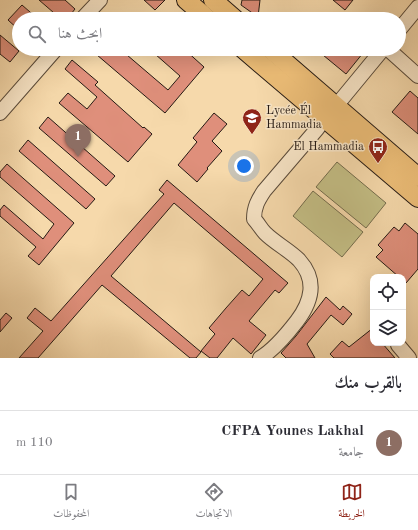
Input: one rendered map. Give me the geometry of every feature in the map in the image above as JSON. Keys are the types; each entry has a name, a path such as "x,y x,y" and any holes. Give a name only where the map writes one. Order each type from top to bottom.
{"main road":[{"path":"186,0 200,12"},
{"path":"213,0 227,12"},
{"path":"253,56 418,177"},
{"path":"277,56 330,112 418,198"}],"street":[{"path":"89,12 100,0"},
{"path":"406,22 418,7"},
{"path":"0,113 50,56"},
{"path":"260,358 287,333 301,315 309,299 311,285 308,273 299,260 265,233 254,219 254,210 257,201 377,56"},
{"path":"396,56 418,76"},
{"path":"399,346 409,358"}],"shaded area":[{"path":"337,162 386,203 366,228 316,187"},
{"path":"313,191 363,232 342,257 293,216"}],"building":[{"path":"39,0 65,0 75,9 73,12 53,12"},
{"path":"144,0 165,0 155,10"},
{"path":"242,0 260,0 259,12 251,12 241,5"},
{"path":"333,0 353,0 345,10"},
{"path":"22,5 30,12 15,12"},
{"path":"12,16 12,24 8,20"},
{"path":"0,35 12,45 12,56 15,56 10,62 0,54"},
{"path":"98,56 128,56 168,90 180,76 157,56 192,56 204,67 165,113"},
{"path":"324,56 361,56 346,74"},
{"path":"72,60 98,82 95,85 143,128 144,127 152,134 128,162 59,103 68,93 87,109 97,97 65,69"},
{"path":"410,91 418,98 418,134 392,112"},
{"path":"214,113 227,124 212,141 222,151 197,182 178,165 197,142 193,138"},
{"path":"48,117 115,176 106,186 39,128"},
{"path":"28,140 95,199 86,209 19,151"},
{"path":"7,164 74,223 39,265 28,256 36,247 0,216 0,210 4,205 43,239 54,224 0,177 0,172"},
{"path":"167,180 288,283 279,293 275,290 249,321 266,335 251,354 233,338 217,358 210,358 201,351 215,334 209,328 226,308 242,290 249,296 263,279 174,203 111,276 201,352 196,358 190,358 102,285 38,358 19,358 43,331 27,318 35,308 51,321 164,194 159,190"},
{"path":"405,223 418,234 418,269 406,283 406,274 396,274 376,257 383,250 378,245 394,227 399,231"},
{"path":"326,297 340,310 343,306 352,314 343,325 331,315 307,344 315,358 286,358 281,353"},
{"path":"6,313 12,318 0,332 0,320"},
{"path":"370,330 370,346 385,346 395,358 334,358 330,354 342,341 349,347"}],"place":[{"name":"Lycée Él Hammadia","path":"252,135"},
{"name":"CFPA Younes Lakhal","path":"78,157"},
{"name":"El Hammadia","path":"378,164"}]}
